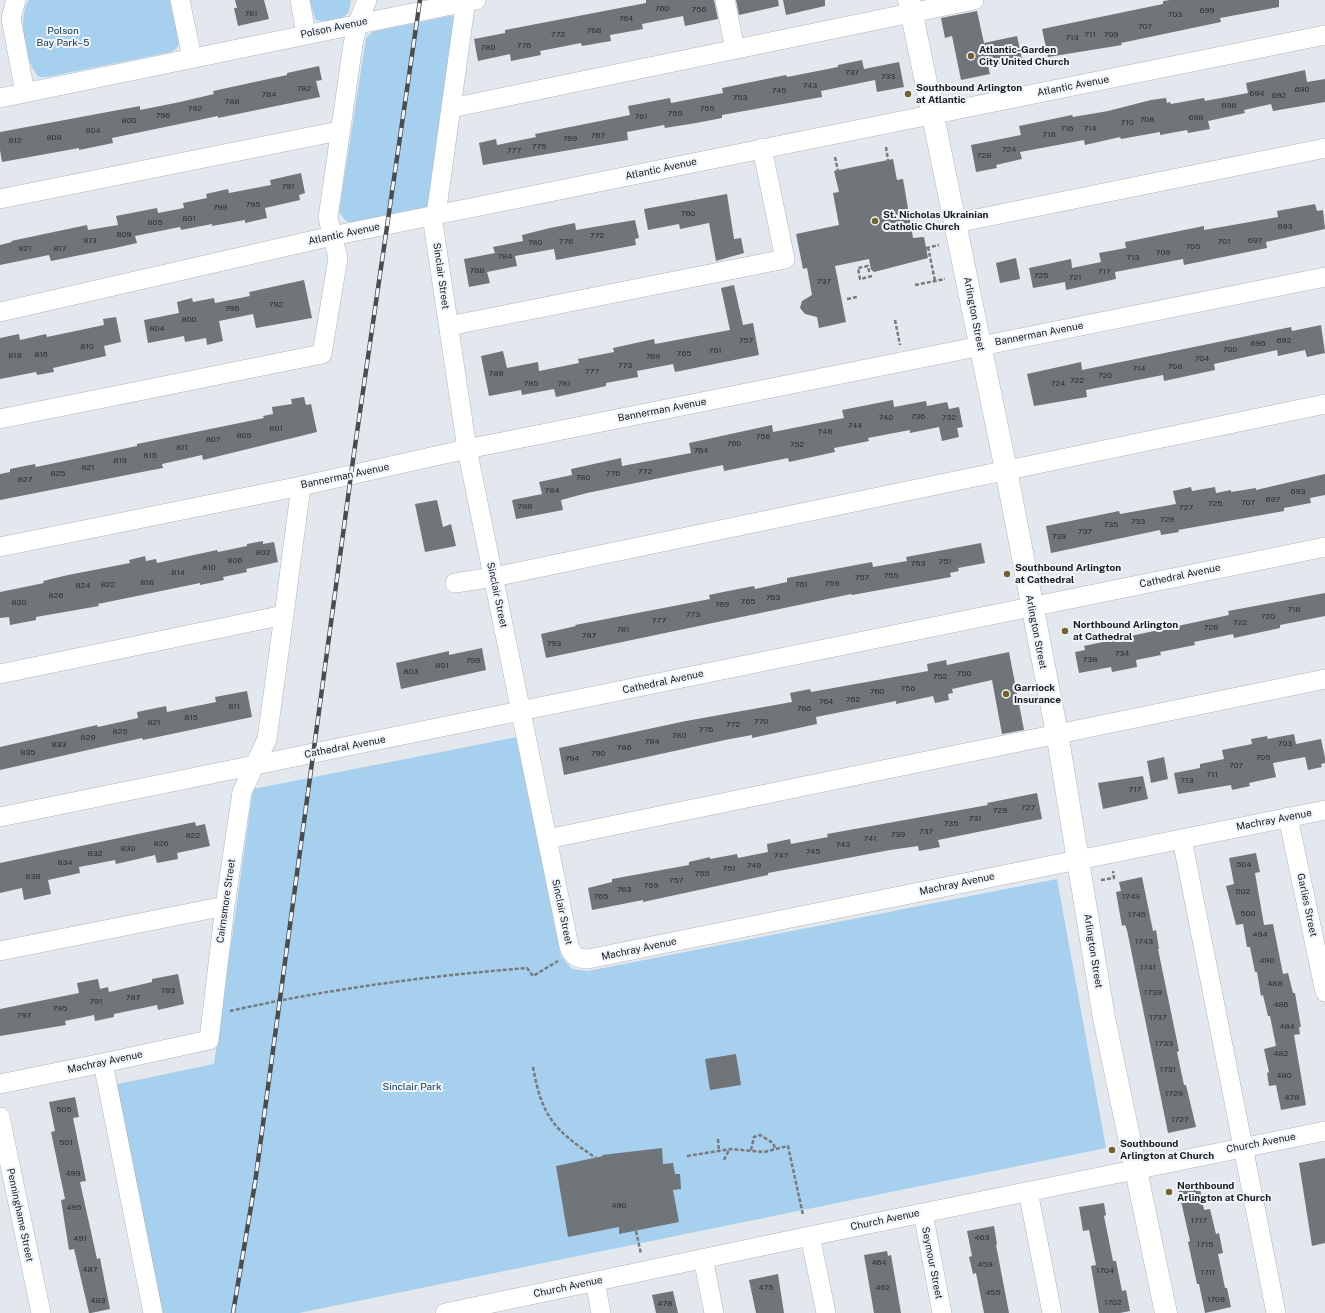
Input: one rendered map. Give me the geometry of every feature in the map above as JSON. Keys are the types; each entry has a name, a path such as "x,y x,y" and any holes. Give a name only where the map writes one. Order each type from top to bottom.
{"main road":[{"name":"Arlington Street","path":"910,6 1006,470 1031,607 1057,733 1079,859 1104,1018 1166,1313"}],"street":[{"path":"16,0 11,18 24,93"},
{"path":"180,0 192,58"},
{"path":"300,0 306,34"},
{"path":"0,419 322,354 338,258 328,218 339,131 353,44 366,0"},
{"path":"725,0 735,49"},
{"path":"451,108 735,49 910,6 974,0"},
{"name":"Polson Avenue","path":"0,98 469,1"},
{"name":"Sinclair Street","path":"469,1 434,216 467,449 522,711 569,946 580,956"},
{"name":"Atlantic Avenue","path":"0,312 332,236 1325,35"},
{"path":"0,199 339,131"},
{"path":"449,326 785,259 762,148"},
{"path":"956,223 1325,148"},
{"name":"Bannerman Avenue","path":"0,547 301,486 467,449 1325,277"},
{"path":"455,583 494,577 1325,404"},
{"name":"Cairnsmore Street","path":"209,1040 225,906 242,792 267,739 301,486"},
{"name":"Cathedral Avenue","path":"0,817 1325,547"},
{"path":"0,674 284,615"},
{"path":"547,839 1325,679"},
{"name":"Machray Avenue","path":"580,956 1325,810"},
{"name":"Garlies Street","path":"1288,818 1325,992"},
{"path":"1182,839 1276,1313"},
{"path":"0,951 225,906"},
{"name":"Machray Avenue","path":"0,1084 209,1040"},
{"path":"103,1063 153,1313"},
{"name":"Penninghame Street","path":"0,1117 40,1313"},
{"name":"Church Avenue","path":"445,1313 491,1309 595,1281 1136,1168 1325,1131"},
{"path":"1028,1191 1052,1313"},
{"name":"Seymour Street","path":"922,1213 942,1313"},
{"path":"810,1236 826,1313"},
{"path":"703,1258 714,1313"},
{"path":"595,1281 601,1313"}],"path":[{"path":"886,147 888,160"},
{"path":"835,157 838,171"},
{"path":"935,281 927,248 939,245"},
{"path":"872,276 860,279 858,268 868,266 869,271 874,270"},
{"path":"915,285 945,279"},
{"path":"847,298 857,297"},
{"path":"895,320 896,325"},
{"path":"212,1015 280,1000 388,982 458,973 527,968 533,976 580,956"},
{"path":"533,1067 537,1092 545,1111 557,1128 596,1158"},
{"path":"751,1150 754,1137 760,1135 773,1143 775,1148"},
{"path":"718,1139 719,1151"},
{"path":"687,1156 729,1149 764,1152 775,1148 788,1146 802,1215"},
{"path":"724,1160 729,1149"},
{"path":"636,1231 644,1271"}],"green space":[{"name":"Polson Bay Park–5","path":"29,0 173,0 181,40 176,49 171,52 47,77 39,77 34,71 30,62 24,40 23,28 25,7"},
{"path":"309,0 351,0 349,12 342,17 333,20 319,21 316,20"},
{"path":"450,16 456,17 427,209 351,223 346,221 339,212 366,38 372,32"},
{"name":"Sinclair Park","path":"517,737 561,956 572,969 588,971 1057,879 1106,1148 299,1313 159,1313 113,1085 214,1064 253,789"}],"building":[{"path":"235,0 264,0 269,19 238,26 234,8 237,8"},
{"path":"646,0 714,0 718,19 685,26 683,16 642,24 643,29 610,35 611,41 582,46 581,43 540,51 541,55 511,61 510,54 478,61 474,39 505,33 505,30 646,3"},
{"path":"736,0 778,0 779,6 739,15"},
{"path":"783,0 825,0 825,6 786,15"},
{"path":"1279,0 1279,7 1220,18 1221,22 1121,43 1122,45 1048,57 1042,29 1163,4 1163,1"},
{"name":"Atlantic-Garden City United Church","path":"977,11 984,43 1017,36 1022,59 988,66 990,74 961,80 952,36 945,38 941,18"},
{"path":"862,60 864,69 899,62 904,87 877,92 875,80 821,91 822,97 722,115 722,118 665,128 664,125 627,132 628,140 483,165 479,143 496,139 497,145 536,137 535,134 630,115 628,106 670,98 671,103 723,93 722,88 786,75 787,77 838,67 838,65"},
{"path":"319,66 322,80 316,81 320,97 112,138 113,143 79,150 79,148 2,162 0,132 140,106 140,110 180,102 214,94 213,91 287,75 287,73"},
{"path":"1305,70 1307,82 1325,79 1325,102 1273,111 1271,104 1244,110 1245,113 1208,121 1210,129 1188,133 1187,130 1160,135 1160,132 1121,139 1120,137 1085,145 1084,140 1020,152 1022,159 996,165 997,168 976,172 971,145 1021,135 1019,126 1072,115 1073,117 1108,111 1151,100 1166,98 1167,103 1170,102 1171,104 1204,98 1205,101 1248,93 1246,83"},
{"name":"St. Nicholas Ukrainian Catholic Church","path":"893,159 897,180 903,179 913,238 924,237 928,258 874,272 874,270 871,270 869,259 835,266 846,322 819,328 817,317 805,314 800,308 802,301 812,295 807,268 803,269 796,234 839,225 833,193 839,192 834,171"},
{"path":"301,173 305,193 299,195 300,200 265,208 267,218 245,223 245,220 181,230 180,227 135,236 137,243 115,248 51,261 49,255 0,265 0,245 12,242 11,241 87,225 88,230 118,225 116,216 157,208 158,213 184,208 183,203 207,198 206,194 228,189 229,193 271,185 270,180"},
{"path":"727,194 734,239 741,238 744,253 716,261 709,223 680,229 679,224 648,230 644,209"},
{"path":"1315,204 1317,211 1323,210 1325,229 1266,242 1267,248 1184,265 1183,259 1115,272 1116,279 1066,290 1065,282 1033,288 1029,268 1071,259 1072,268 1101,262 1099,253 1126,248 1125,242 1204,226 1204,230 1278,217 1277,211"},
{"path":"635,220 639,238 635,239 636,245 556,260 554,249 515,256 517,266 487,272 490,283 469,287 464,259 495,253 493,247 523,241 522,235 575,223 576,230"},
{"path":"1016,258 1020,279 1000,283 996,263"},
{"path":"304,280 312,318 256,328 253,314 219,321 223,341 207,345 206,338 185,342 184,336 148,343 144,320 179,313 177,302 192,298 193,302 214,298 215,303 250,296 249,292"},
{"path":"734,285 743,325 753,323 759,355 675,372 673,364 637,371 638,377 606,383 606,386 556,397 554,389 522,395 521,390 489,396 481,356 503,351 507,368 538,362 539,371 579,363 578,359 614,352 613,348 654,339 655,344 730,330 721,288"},
{"path":"116,317 121,342 104,346 106,356 53,368 54,372 37,375 36,372 0,379 0,338 19,334 20,340 46,334 47,337 104,325 103,319"},
{"path":"1321,325 1325,353 1307,357 1305,350 1278,356 1277,350 1214,364 1215,370 1164,381 1163,375 1086,390 1087,397 1034,406 1027,374 1081,362 1082,370 1291,327 1292,331"},
{"path":"304,397 306,405 311,404 317,432 203,460 202,455 162,464 163,468 0,500 0,474 10,472 10,469 35,464 36,467 137,446 137,444 264,418 263,416 273,414 272,407 292,404 291,399"},
{"path":"893,400 894,407 926,401 927,406 947,402 949,409 959,407 963,427 957,428 959,437 942,441 939,427 910,433 910,430 868,438 869,441 834,448 835,452 789,462 788,458 724,471 723,465 587,493 561,500 563,510 516,519 512,500 542,494 539,482 572,475 571,469 621,458 622,466 691,453 689,443 772,425 773,432 844,418 842,410"},
{"path":"1325,474 1325,495 1310,498 1311,503 1284,508 1284,511 1178,530 1179,532 1161,535 1160,530 1051,553 1046,526 1119,511 1120,514 1176,504 1173,491 1191,487 1192,491 1215,487 1216,493 1256,488 1256,490"},
{"path":"437,500 443,527 451,524 456,546 425,552 415,504"},
{"path":"263,541 263,544 274,542 278,562 246,569 247,572 223,577 224,580 200,585 200,583 98,604 99,606 36,617 36,620 10,625 9,617 0,618 0,592 44,583 43,581 68,575 130,563 129,560 145,556 146,561 156,559 157,563 217,550 218,552 247,546 247,544"},
{"path":"981,543 985,563 958,568 959,571 950,573 951,577 851,594 546,658 541,634 576,626 575,625 710,599 709,595 723,592 754,586 755,589 787,582 787,578 872,562 873,567 907,561 906,557"},
{"path":"1325,593 1325,616 1280,625 1280,628 1234,638 1233,634 1194,642 1195,645 1160,652 1161,655 1136,660 1137,667 1112,672 1111,667 1079,673 1075,652 1085,650 1084,646 1229,615 1228,611"},
{"path":"482,648 486,670 401,689 396,663 449,651 449,655"},
{"path":"1009,652 1024,730 1002,734 992,680 952,689 953,693 948,694 949,700 935,703 933,696 896,704 896,701 816,717 817,724 752,738 752,735 725,740 564,775 559,748 686,721 792,702 790,693 810,689 811,692 928,671 927,664 946,660 947,665"},
{"path":"247,691 252,717 143,740 142,738 0,770 0,747 97,725 98,727 138,718 137,712 166,706 167,712 216,702 215,697"},
{"path":"1294,734 1296,744 1321,739 1325,758 1325,763 1321,764 1322,767 1308,770 1305,757 1273,763 1276,777 1249,783 1250,786 1232,790 1231,785 1178,794 1174,773 1200,768 1200,764 1224,759 1222,750 1252,744 1251,739 1267,736 1268,739"},
{"path":"1164,757 1168,779 1151,783 1147,761"},
{"path":"1143,776 1148,799 1103,809 1098,783"},
{"path":"1037,793 1042,819 938,840 940,847 919,851 918,846 890,850 768,873 768,875 643,902 643,900 592,910 588,888 612,882 612,879 689,865 689,862 710,857 710,859 737,854 738,858 768,852 767,844 790,839 791,844 828,837 827,834 988,805 987,803"},
{"path":"195,822 196,826 205,824 210,846 177,853 178,859 157,863 155,855 116,864 115,860 79,867 80,873 48,880 51,894 24,900 22,888 0,893 0,863"},
{"path":"1256,853 1260,872 1255,873 1264,925 1273,924 1283,974 1288,973 1293,993 1295,993 1301,1027 1299,1027 1300,1034 1294,1035 1306,1105 1281,1110 1276,1085 1269,1086 1267,1073 1269,1072 1264,1049 1276,1046 1270,1016 1268,1016 1263,995 1261,996 1257,972 1255,972 1250,947 1247,947 1243,924 1236,925 1226,886 1234,884 1229,858"},
{"path":"1142,877 1153,931 1156,930 1158,949 1179,1051 1177,1052 1184,1085 1186,1085 1196,1127 1168,1133 1127,930 1125,925 1122,926 1116,892 1121,891 1119,882"},
{"path":"178,974 184,1004 158,1010 157,1005 114,1014 114,1017 95,1021 94,1015 65,1021 66,1025 0,1036 0,1009 79,993 77,983 98,979 100,989 108,987 109,992 152,982 152,979"},
{"path":"736,1054 741,1085 710,1090 705,1059"},
{"path":"75,1097 79,1117 73,1118 86,1181 80,1182 97,1259 100,1258 110,1309 91,1313 89,1313 74,1249 69,1250 61,1200 65,1199 51,1132 55,1131 49,1102"},
{"path":"662,1148 663,1164 673,1163 675,1174 680,1174 681,1189 673,1190 679,1222 619,1234 619,1227 568,1237 556,1166 603,1156 602,1155"},
{"path":"1325,1158 1325,1243 1312,1246 1299,1163"},
{"path":"1199,1184 1204,1210 1210,1209 1216,1234 1219,1233 1223,1253 1218,1254 1225,1288 1227,1288 1231,1307 1205,1313 1199,1284 1197,1284 1188,1242 1190,1241 1178,1188"},
{"path":"1104,1203 1106,1215 1104,1216 1113,1261 1116,1261 1122,1291 1126,1290 1130,1311 1120,1313 1099,1313 1091,1266 1096,1265 1089,1230 1083,1231 1079,1207"},
{"path":"994,1226 996,1245 1009,1313 984,1313 976,1273 973,1274 969,1257 972,1256 967,1231"},
{"path":"887,1251 888,1256 891,1255 901,1313 874,1313 864,1255"},
{"path":"778,1274 784,1313 756,1313 749,1280"},
{"path":"673,1291 678,1313 656,1313 652,1295"}],"railway":[{"path":"233,1313 255,1183 354,453 420,0"}],"place":[{"name":"Atlantic-Garden City United Church","path":"971,56"},
{"name":"Southbound Arlington at Atlantic","path":"908,94"},
{"name":"St. Nicholas Ukrainian Catholic Church","path":"875,221"},
{"name":"Southbound Arlington at Cathedral","path":"1007,574"},
{"name":"Northbound Arlington at Cathedral","path":"1065,631"},
{"name":"Garriock Insurance","path":"1006,694"},
{"name":"Southbound Arlington at Church","path":"1112,1150"},
{"name":"Northbound Arlington at Church","path":"1169,1192"}]}
